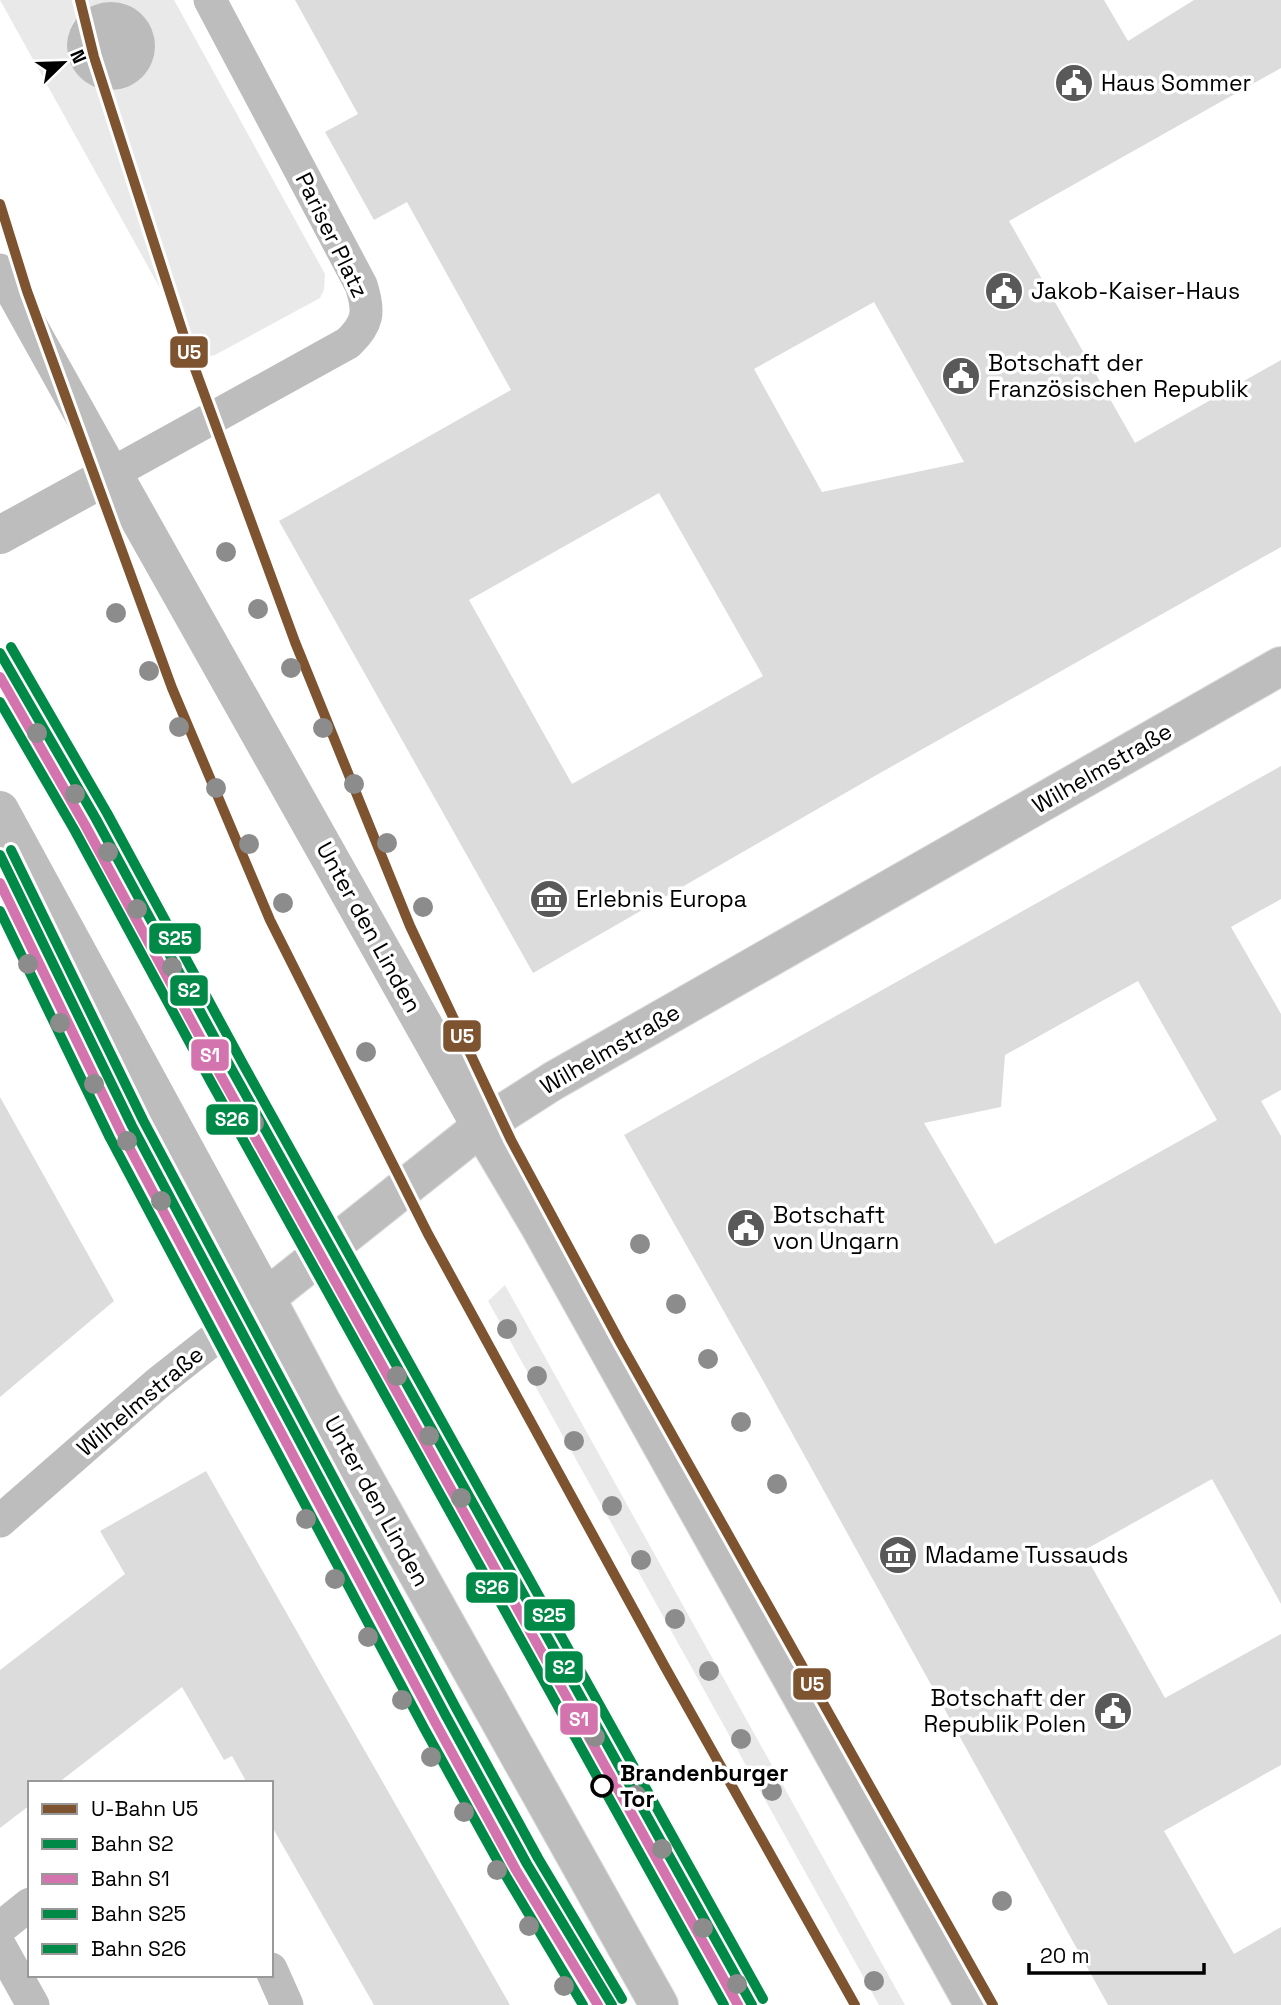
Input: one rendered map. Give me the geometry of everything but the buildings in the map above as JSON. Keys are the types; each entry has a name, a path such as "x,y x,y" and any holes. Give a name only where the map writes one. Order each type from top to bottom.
{"main road":[{"name":"Pariser Platz","path":"0,536 113,473"},
{"name":"Unter den Linden","path":"113,473 481,1127 539,1225 974,2005"},
{"name":"Wilhelmstraße","path":"266,1298 481,1127 553,1081 1281,666"},
{"name":"Unter den Linden","path":"0,810 328,1413 659,2005"}],"lane":[{"name":"Pariser Platz","path":"113,473 348,343 360,332 365,319 367,305 361,285 210,0"},
{"path":"0,270 113,473"},
{"name":"Wilhelmstraße","path":"0,1521 158,1383 266,1298"},
{"path":"0,1928 28,1906"},
{"path":"0,1946 33,2005"},
{"path":"273,1974 287,2005"}],"shaded area":[{"path":"0,0 174,0 325,274 324,290 320,298 215,355 207,357 195,351","holes":["74,20 151,64 137,80 122,88 105,89 90,84 78,74 70,59 68,41"]},
{"path":"111,2 136,9 148,21 155,46 148,71 136,83 111,90 86,83 74,71 67,46 74,21 86,9"},
{"path":"505,1285 905,2005 879,2005 488,1301"},
{"path":"413,1378 760,2005 733,2005 396,1396"}],"metro line":[{"name":"U5","path":"80,0 94,57 191,358 295,642 410,926 511,1140 621,1344 993,2005"},
{"name":"U5","path":"0,204 27,291 172,688 270,920 428,1234 665,1667 855,2005"}],"rail line":[{"name":"S25","path":"11,647 107,813 243,1064 763,1999"},
{"name":"S2","path":"0,653 96,819 232,1070 752,2005"},
{"name":"S1","path":"0,677 85,825 221,1076 738,2005"},
{"name":"S26","path":"0,702 75,831 211,1082 724,2005"},
{"name":"S25","path":"11,850 143,1120 457,1710 538,1858 622,1999"},
{"name":"S2","path":"0,855 132,1126 446,1716 527,1864 612,2005"},
{"name":"S1","path":"0,883 121,1132 435,1722 516,1870 598,2005"},
{"name":"S26","path":"0,911 110,1138 424,1728 506,1876 583,2005"}],"place":[{"name":"Haus Sommer","path":"1074,83"},
{"name":"Jakob-Kaiser-Haus","path":"1004,291"},
{"name":"Botschaft der Französischen Republik","path":"961,376"},
{"name":"Erlebnis Europa","path":"549,899"},
{"name":"Botschaft von Ungarn","path":"746,1228"},
{"name":"Madame Tussauds","path":"898,1555"},
{"name":"Botschaft der Republik Polen","path":"1113,1711"},
{"name":"Brandenburger Tor","path":"602,1786"}]}
